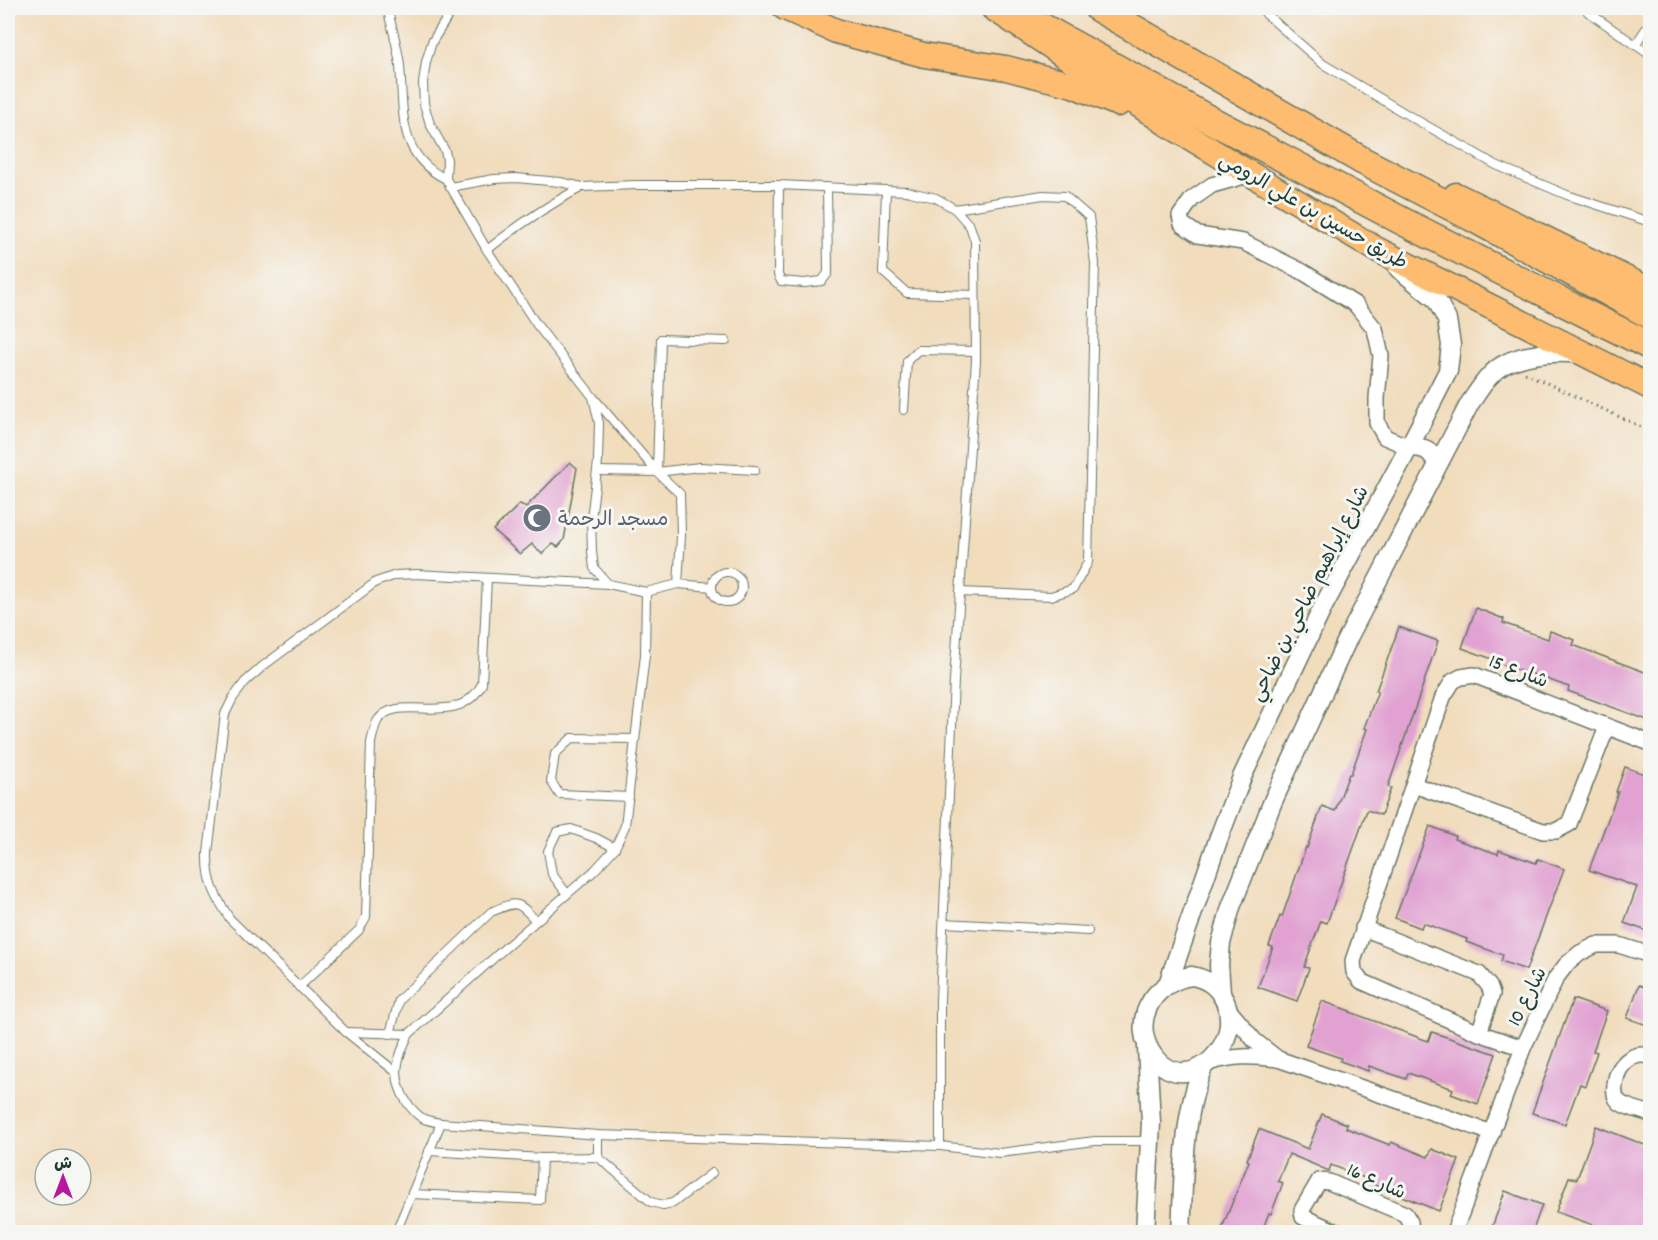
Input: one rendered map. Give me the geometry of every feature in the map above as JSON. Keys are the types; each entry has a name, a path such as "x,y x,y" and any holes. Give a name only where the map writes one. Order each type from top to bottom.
{"highway":[{"path":"784,8 836,31 924,55 1006,68 1073,85 1169,125"},
{"name":"طريق حسين بن علي الرومي","path":"993,8 1169,125 1376,249 1650,387"},
{"path":"1008,8 1205,117 1404,222 1650,346"},
{"path":"1098,8 1364,162 1475,219 1650,315"},
{"path":"1124,8 1369,150 1645,286"}],"street":[{"path":"1251,174 1212,185 1192,199 1180,216 1182,224 1198,235 1244,242 1303,272 1356,305 1375,329 1381,356 1377,423 1385,437 1409,447 1422,447 1432,453 1438,464"},
{"name":"شارع إبراهيم ضاحي بن ضاحي","path":"1168,984 1242,777 1324,605 1448,370 1451,345 1447,320 1436,299 1376,249"},
{"path":"1181,1233 1188,1127 1193,1096 1206,1064 1221,1050 1228,1035 1229,1026 1219,965 1221,943 1231,907 1273,801 1349,636 1470,403 1486,380 1504,364 1530,356 1562,352 1587,354"},
{"name":"شارع 15","path":"1523,1048 1479,1033 1361,981 1354,972 1353,961 1363,928 1443,697 1453,681 1474,675 1650,743"},
{"path":"1414,785 1544,831 1556,831 1569,824 1607,727"},
{"path":"1363,928 1479,974 1489,986 1492,994 1479,1033"},
{"name":"شارع 10","path":"1454,1233 1523,1048 1556,978 1580,953 1596,945 1619,945 1650,955"},
{"path":"1145,1233 1151,1141 1149,1064 1144,1026 1147,1009 1155,995 1168,984 1184,978 1201,978 1209,981 1255,1041 1278,1059"},
{"path":"1146,1042 1155,1057 1167,1068 1184,1072 1226,1057 1278,1059 1492,1133"},
{"path":"1650,1056 1635,1056 1624,1062 1616,1073 1615,1096 1620,1103 1650,1114"},
{"name":"شارع 16","path":"1337,1233 1303,1218 1302,1210 1319,1181 1329,1182 1405,1214 1410,1222 1411,1233"}],"lane":[{"path":"387,8 400,65 403,119 415,153 421,161 448,183 487,250 537,325 593,397 680,494 681,536 678,584"},
{"path":"448,183 445,151 430,124 424,104 423,82 432,42 453,8"},
{"path":"1262,8 1323,64 1496,165 1567,195 1650,222"},
{"path":"1588,12 1650,55"},
{"path":"1635,45 1650,22"},
{"path":"448,183 516,178 582,187 779,184 906,191 936,198 955,209 970,226 975,241 976,351 954,680 940,1000 940,1146"},
{"path":"779,184 778,275 781,281 804,283 822,281 828,273 827,187"},
{"path":"487,250 524,221 582,187"},
{"path":"886,190 883,272 907,293 975,295"},
{"path":"955,209 1043,195 1065,196 1089,217 1095,263 1088,562 1073,589 1051,596 960,592"},
{"path":"657,471 661,339 726,341"},
{"path":"904,410 907,361 918,350 976,351"},
{"path":"593,397 599,423 597,471 591,519 592,552 594,567 608,584"},
{"path":"597,471 657,471 700,466 755,470"},
{"path":"396,1072 346,1032 230,919 210,881 207,868 208,853 225,714 233,698 245,682 263,666 376,582 396,575 416,574 608,584 646,592 678,584 712,587"},
{"path":"299,987 359,930 366,917 371,742 378,721 385,714 396,709 457,706 470,700 482,684 487,578"},
{"path":"646,592 645,655 625,826 615,848 594,871 410,1034 401,1050 396,1072 400,1090 410,1107 422,1118 441,1123 598,1135 940,1146 1000,1153 1095,1141 1151,1141"},
{"path":"628,797 559,794 551,781 555,754 572,738 635,739"},
{"path":"567,894 552,874 548,851 557,832 571,829 615,848"},
{"path":"390,1034 399,1000 491,912 511,903 524,907 536,921"},
{"path":"944,923 1088,931"},
{"path":"346,1032 410,1034"},
{"path":"396,1233 441,1123"},
{"path":"598,1135 598,1157"},
{"path":"429,1151 542,1158 598,1157 651,1202 663,1205 673,1203 712,1173"},
{"path":"412,1194 540,1200 542,1158"}],"path":[{"path":"1504,364 1650,431"}],"building":[{"name":"مسجد الرحمة","path":"570,462 577,468 564,540 558,547 553,544 542,554 532,544 520,554 493,530 520,504 526,507"},
{"path":"1476,608 1504,619 1503,623 1548,639 1550,631 1575,640 1573,645 1650,674 1650,721 1568,691 1569,687 1462,648"},
{"path":"1399,627 1438,641 1388,787 1391,788 1381,815 1367,810 1327,923 1321,921 1304,967 1309,968 1297,1001 1258,987 1273,947 1269,946 1280,916 1282,917 1322,806 1335,811 1349,774 1351,774 1367,729 1364,728 1378,691 1376,691"},
{"path":"1625,767 1650,776 1650,932 1624,923 1637,887 1589,870"},
{"path":"1430,826 1455,836 1454,839 1498,854 1499,850 1536,863 1538,859 1564,869 1526,970 1501,961 1503,955 1466,942 1467,939 1423,923 1421,928 1395,918"},
{"path":"1639,985 1650,989 1650,1026 1627,1018"},
{"path":"1573,999 1607,1011 1593,1051 1597,1052 1585,1086 1580,1084 1565,1124 1532,1113"},
{"path":"1322,1001 1428,1041 1432,1032 1496,1054 1478,1104 1451,1094 1453,1089 1408,1073 1406,1079 1369,1066 1368,1071 1340,1061 1341,1058 1306,1046"},
{"path":"1322,1114 1347,1124 1346,1128 1390,1145 1391,1142 1428,1157 1432,1149 1459,1160 1439,1211 1331,1165 1329,1171 1289,1154 1278,1181 1283,1183 1261,1233 1220,1233 1249,1161 1247,1160 1259,1129 1308,1149"},
{"path":"1596,1126 1650,1147 1650,1233 1600,1233 1602,1228 1556,1212 1569,1177 1577,1179"},
{"path":"1505,1191 1542,1205 1532,1233 1490,1233"}],"place":[{"name":"مسجد الرحمة","path":"537,518"}]}
